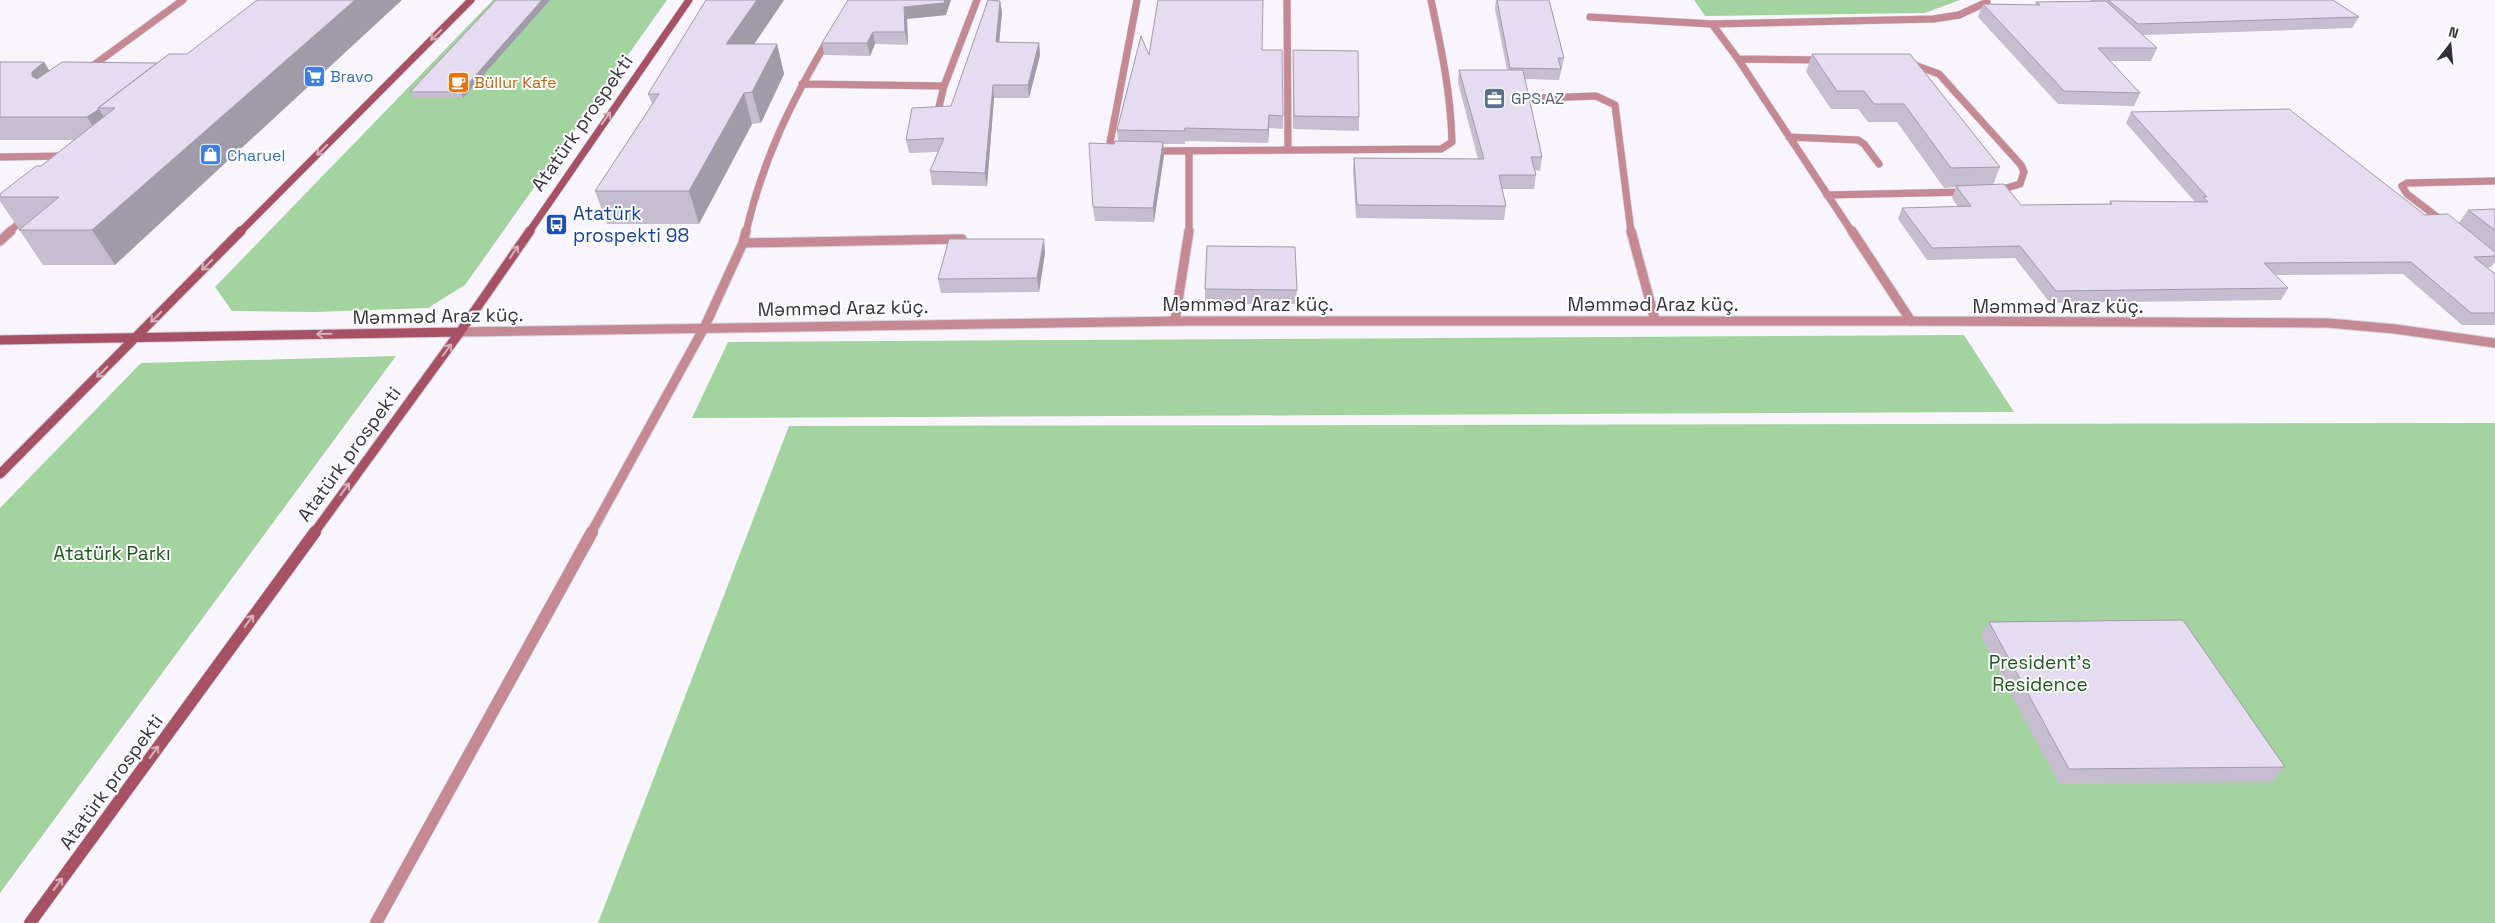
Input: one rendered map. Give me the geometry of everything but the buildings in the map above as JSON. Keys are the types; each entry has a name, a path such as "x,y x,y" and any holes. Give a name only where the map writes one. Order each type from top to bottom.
{"main road":[{"path":"0,474 471,0"},
{"name":"Atatürk prospekti","path":"30,923 460,332 689,0"},
{"name":"Məmməd Araz küç.","path":"0,340 460,332"}],"street":[{"path":"82,73 183,0"},
{"path":"937,115 944,86 977,0"},
{"path":"1130,150 1113,148 1110,142 1137,0"},
{"path":"1287,0 1288,149"},
{"path":"1146,151 1441,149 1452,142 1444,67 1431,0"},
{"path":"1590,17 1712,24 1932,20 1960,15 1987,2"},
{"path":"1712,24 1738,59 1911,321"},
{"path":"376,923 705,326 743,243 755,192 770,150 802,84 831,34"},
{"path":"1738,59 1833,60"},
{"path":"1900,61 1929,69 1939,74 2021,165 2024,172 2020,184 2009,189 1991,192"},
{"path":"802,84 944,86"},
{"path":"1539,98 1596,96 1615,105 1631,233 1655,320"},
{"path":"1789,137 1858,140 1864,144 1879,164"},
{"path":"1175,320 1189,236 1189,151"},
{"path":"0,157 73,156"},
{"path":"2451,228 2407,194 2402,186 2408,183 2495,181"},
{"path":"1827,195 1972,192"},
{"path":"0,241 32,212"},
{"path":"743,243 962,240"},
{"name":"Məmməd Araz küç.","path":"460,332 705,326 1175,320 2328,323 2395,329 2495,343"}],"green space":[{"path":"493,0 667,0 465,285 428,308 314,312 232,311 215,287"},
{"path":"1694,0 1960,0 1925,13 1705,16"},
{"path":"1964,335 2014,412 692,418 728,342"},
{"name":"Atatürk Parkı","path":"396,356 0,893 0,508 141,363"},
{"name":"President's Residence","path":"2495,423 2495,923 598,923 789,426"}],"place":[{"name":"Bravo","path":"314,76"},
{"name":"Büllur Kafe","path":"458,82"},
{"name":"GPS.AZ","path":"1495,98"},
{"name":"Charuel","path":"211,155"},
{"name":"Atatürk prospekti 98","path":"557,224"}]}
